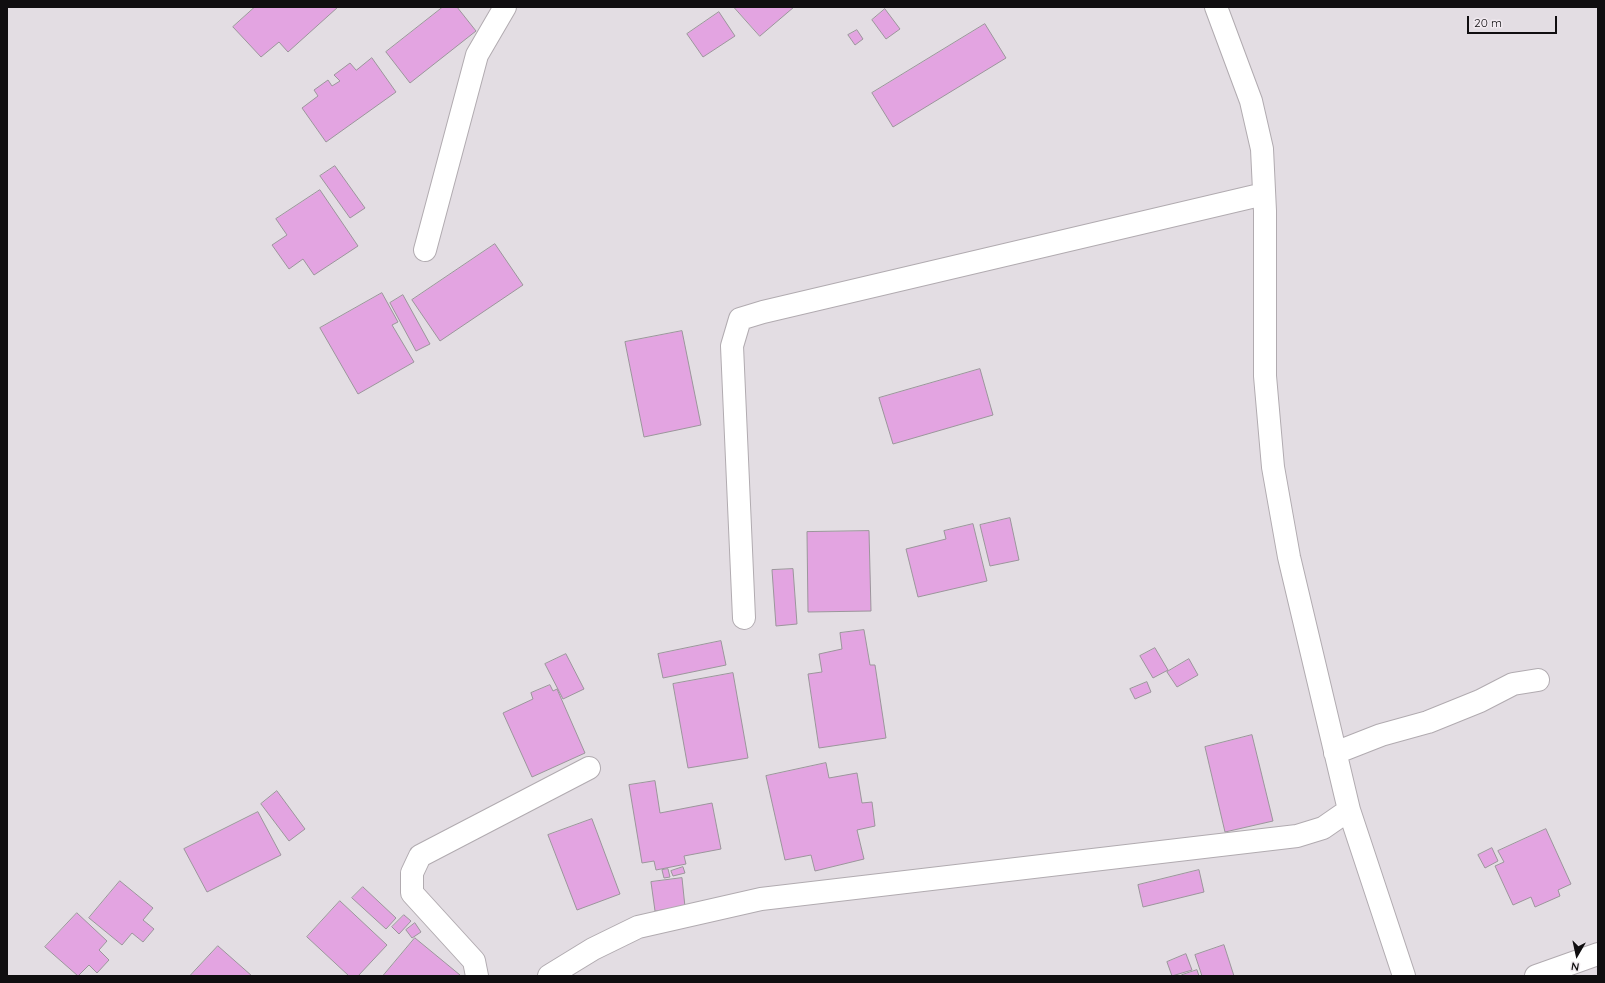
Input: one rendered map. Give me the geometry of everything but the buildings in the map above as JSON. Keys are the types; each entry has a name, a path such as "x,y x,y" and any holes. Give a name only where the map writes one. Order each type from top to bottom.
{"street":[{"path":"425,250 477,55 504,7"},
{"path":"1216,7 1251,101 1262,149 1264,194 1264,376 1273,467 1289,558 1349,810 1404,976"},
{"path":"744,618 732,346 740,319 763,312 1264,194"},
{"path":"1335,753 1380,735 1428,722 1480,701 1513,684 1538,680"},
{"path":"477,976 474,962 412,893 412,872 420,856 589,768"},
{"path":"549,976 593,949 638,927 761,899 1297,836 1323,828 1349,810"},
{"path":"1536,976 1598,954"}]}
